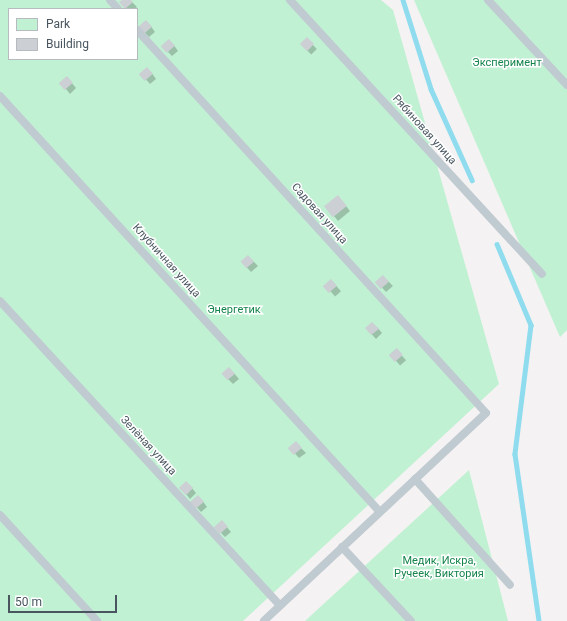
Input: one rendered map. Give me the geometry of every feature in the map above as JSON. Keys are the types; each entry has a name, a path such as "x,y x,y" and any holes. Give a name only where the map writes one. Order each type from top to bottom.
{"lane":[{"path":"110,0 117,8"},
{"name":"Рябиновая улица","path":"290,0 542,274"},
{"path":"488,0 567,85"},
{"name":"Садовая улица","path":"138,31 486,413 415,479"},
{"name":"Клубничная улица","path":"0,96 380,512"},
{"name":"Зелёная улица","path":"0,301 280,606"},
{"path":"269,619 280,606 415,479 510,585"},
{"path":"0,515 97,621"},
{"path":"342,547 411,621"}],"green space":[{"name":"Энергетик","path":"0,0 381,0 393,10 499,384 243,621 0,621"},
{"name":"Эксперимент","path":"414,0 567,0 567,330 560,337"},
{"name":"Медик, Искра, Ручеек, Виктория","path":"469,470 508,621 305,621"}],"building":[{"path":"122,0 131,0 133,2 124,8 119,2"},
{"path":"146,20 152,27 144,34 138,27"},
{"path":"307,37 314,44 307,51 300,44"},
{"path":"169,39 175,46 167,53 161,46"},
{"path":"147,67 153,74 145,81 139,74"},
{"path":"67,76 73,83 65,90 59,83"},
{"path":"338,195 347,206 333,217 324,206"},
{"path":"248,255 254,262 246,268 240,262"},
{"path":"383,275 389,282 381,289 375,282"},
{"path":"331,279 337,286 329,293 323,286"},
{"path":"372,322 379,329 371,335 365,328"},
{"path":"397,348 403,355 395,362 389,355"},
{"path":"229,367 235,374 227,380 221,374"},
{"path":"296,441 302,448 294,455 288,448"},
{"path":"186,481 193,488 186,495 179,488"},
{"path":"198,495 204,502 196,509 190,502"},
{"path":"222,520 228,527 220,534 214,527"}],"waterway":[{"path":"403,0 431,89 472,180"},
{"path":"497,244 531,325 515,454 539,621"}]}
